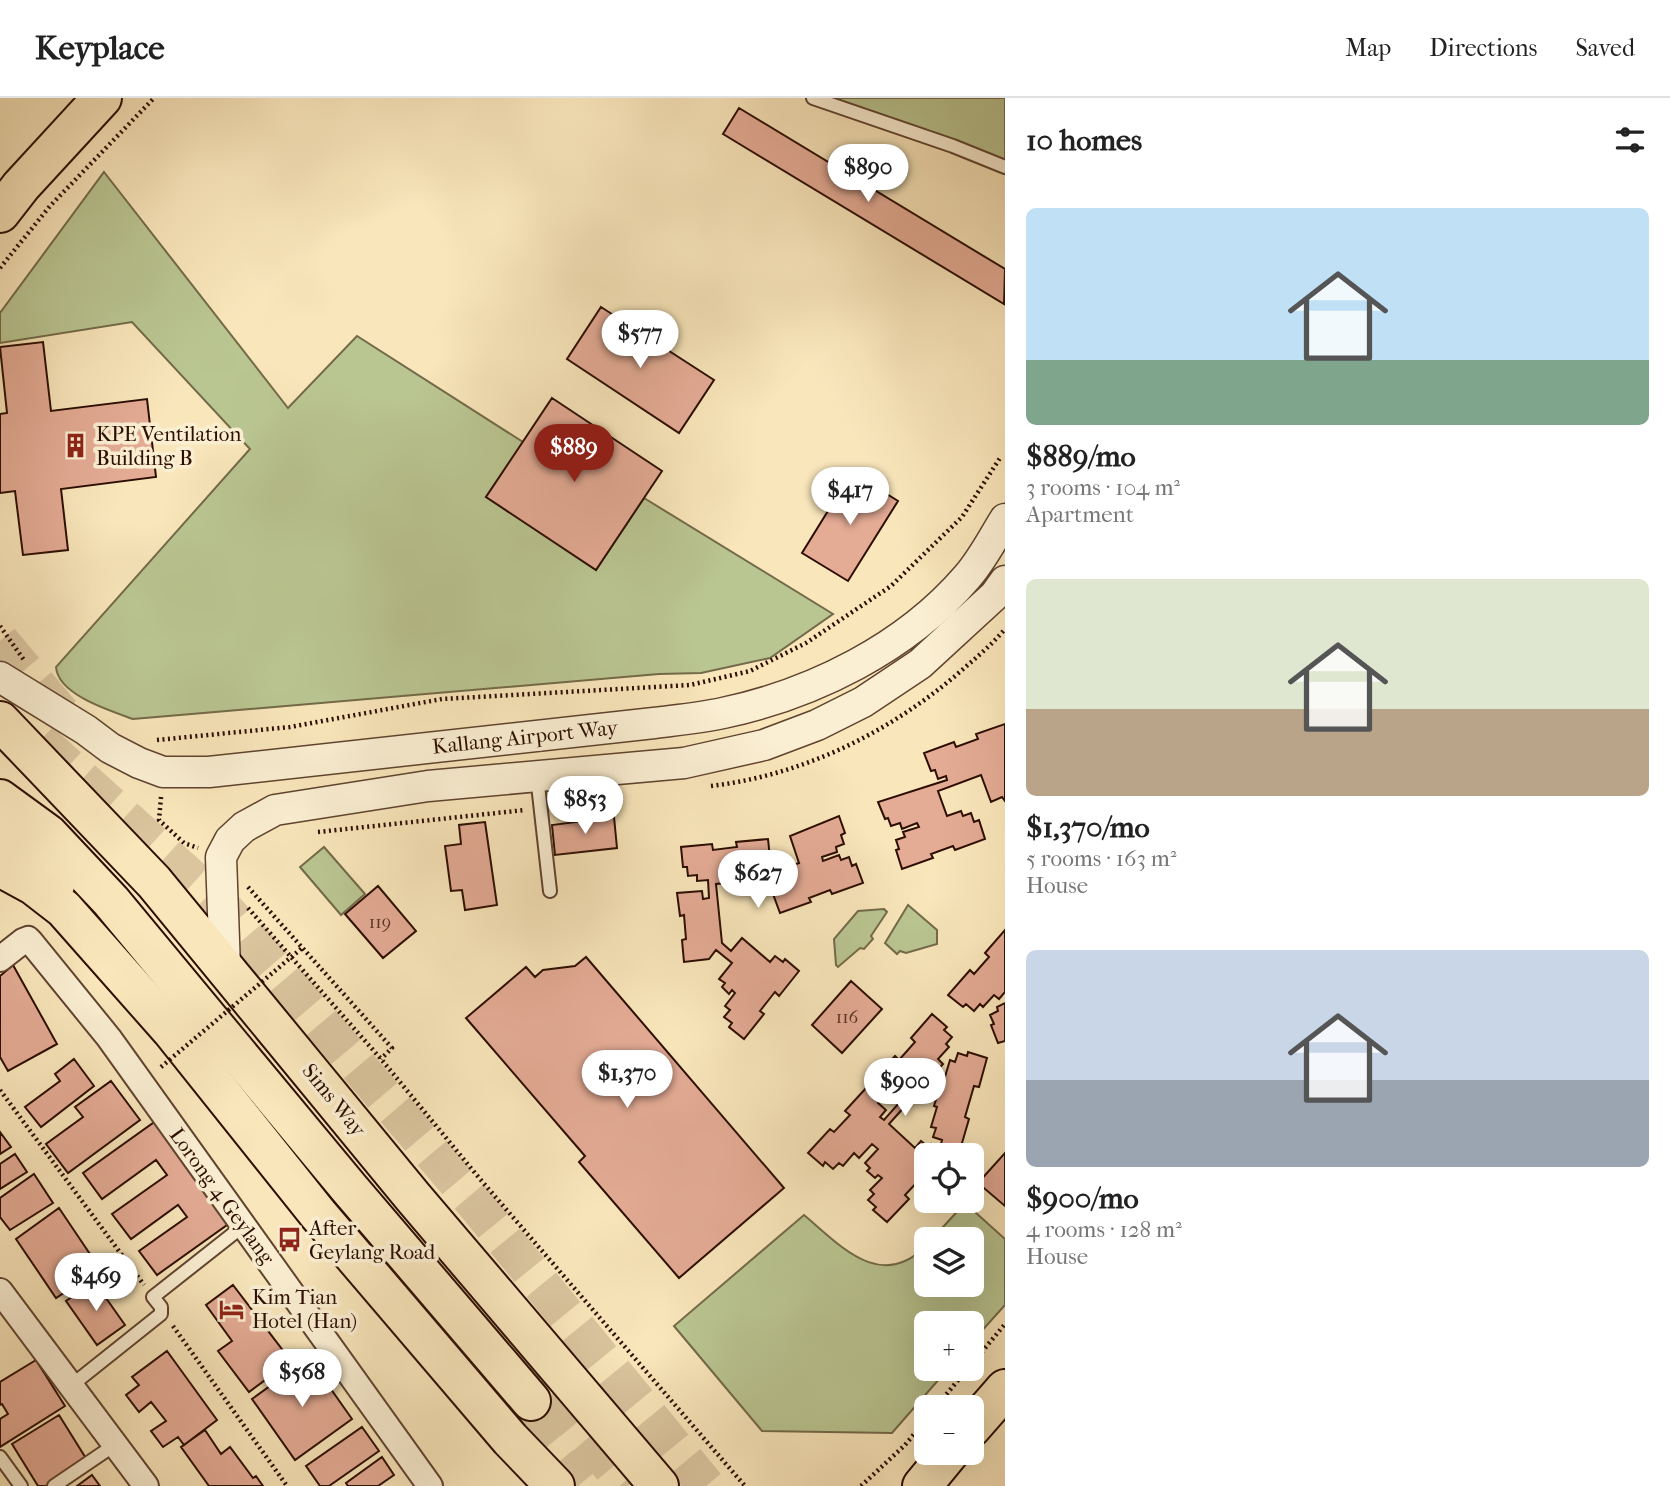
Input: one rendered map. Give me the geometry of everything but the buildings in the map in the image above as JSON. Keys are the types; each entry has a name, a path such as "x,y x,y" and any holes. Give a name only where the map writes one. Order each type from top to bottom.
{"main road":[{"path":"0,213 21,186 102,98"},
{"name":"Sims Way","path":"0,720 154,882 413,1197 651,1476 675,1486"},
{"path":"0,799 48,835 111,901 349,1188 531,1401"},
{"path":"0,832 43,866 58,889 64,909"},
{"path":"0,867 33,885 64,909 171,1030 318,1214 510,1439 555,1486"},
{"path":"922,1485 939,1465"}],"street":[{"name":"Kallang Airport Way","path":"0,677 110,748 163,772 209,772 723,713 777,698 836,675 897,641 940,606 968,576 1005,519"},
{"name":"Kallang Airport Way","path":"231,868 230,840 244,827 275,810 428,786 684,763 764,745 863,702 920,664 1002,588"},
{"path":"225,968 231,868"},
{"name":"Lorong 4 Geylang","path":"0,959 23,941 28,939 31,942 109,1038 429,1486"},
{"path":"0,1291 146,1486"}],"lane":[{"path":"813,98 1005,166"},
{"path":"537,776 550,891"},
{"path":"72,1385 161,1314 157,1302 243,1226"},
{"path":"54,1486 116,1444"},
{"path":"0,1457 21,1486"}],"path":[{"path":"0,268 50,206 153,98"},
{"path":"381,1059 392,1048 231,868 184,843 159,820 164,741 290,727 442,699 690,685 750,671 806,643 891,586 962,517 1000,458"},
{"path":"243,902 381,1059 480,1179 745,1486"},
{"path":"161,1067 302,948"},
{"path":"0,1090 157,1302 287,1486"},
{"path":"984,1350 1005,1324"},
{"path":"946,1395 958,1381"},
{"path":"862,1486 914,1434"}],"green space":[{"path":"822,98 1005,98 1005,167"},
{"path":"104,172 288,408 357,336 523,442 486,497 596,569 644,498 833,614 770,658 701,673 659,674 133,719 75,694 59,677 56,667 250,449 132,322 0,343 0,313"},
{"path":"324,847 365,894 341,915 300,867"},
{"path":"908,905 937,930 937,944 906,953 900,951 897,954 885,943"},
{"path":"884,909 887,912 871,936 873,939 864,949 860,948 838,967 834,939 858,911"},
{"path":"956,1213 976,1213 1005,1239 1005,1305 984,1328 984,1311 914,1311 914,1381 938,1381 925,1395 914,1395 914,1408 892,1433 762,1431 674,1326 804,1215 861,1259 893,1265 914,1255 914,1297 984,1297 984,1227 943,1227"}],"tunnel":[{"path":"0,641 66,719"},
{"path":"40,741 222,906 473,1201 706,1486"},
{"path":"513,1352 628,1486"},
{"path":"485,1375 578,1486"}],"place":[{"name":"KPE Ventilation Building B","path":"76,446"},
{"name":"After Geylang Road","path":"289,1240"},
{"name":"Kim Tian Hotel (Han)","path":"232,1309"}]}
